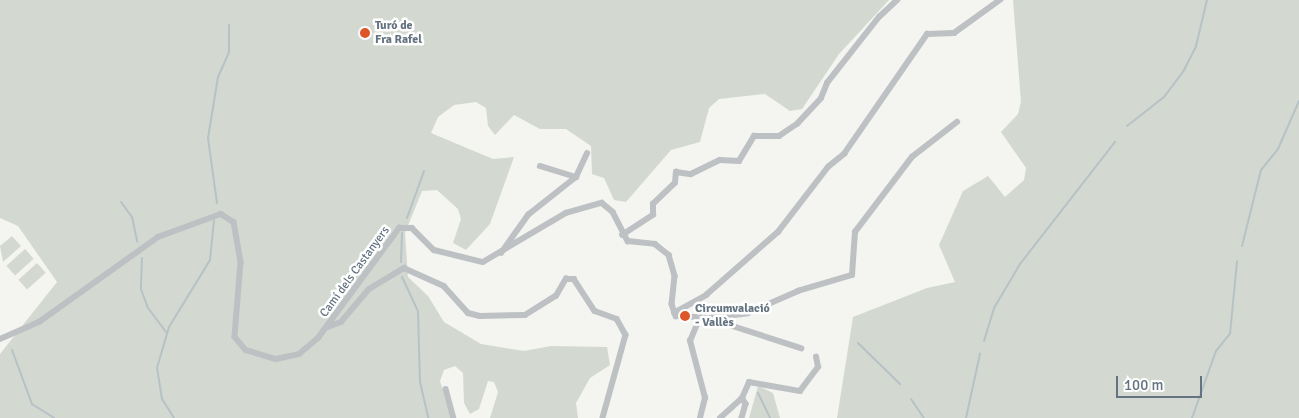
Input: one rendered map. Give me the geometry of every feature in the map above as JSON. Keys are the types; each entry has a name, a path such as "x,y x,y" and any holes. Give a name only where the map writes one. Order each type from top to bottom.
{"street":[{"path":"622,235 653,215 653,204 674,183 676,172 691,174 720,160 739,161 754,136 779,136 796,124 821,98 827,83 879,17 897,0"},
{"path":"674,313 706,295 778,232 828,168 844,154 927,34 954,33 1000,0"},
{"path":"674,313 700,318 748,313 798,291 852,275 855,232 912,158 957,122"},
{"path":"498,257 528,215 576,177 587,153"},
{"path":"540,166 576,177"},
{"path":"498,257 566,213 602,203 613,212 622,235 635,243 655,244 669,254 675,276 674,313"},
{"name":"Camí dels Castanyers","path":"0,339 39,322 158,237 221,214 234,222 238,239 241,292 233,329 239,345 262,356 285,359 310,347 328,327 399,228 412,228 441,253 483,262 498,257"},
{"path":"328,327 341,322 374,285 404,268 444,286 468,312 480,316 526,315 556,296 566,280 574,279 595,311 617,319 626,335 603,418"},
{"path":"700,318 690,341 705,398 700,418"},
{"path":"709,318 802,348"},
{"path":"720,418 742,398 749,382 800,391 818,367 816,357"},
{"path":"446,389 454,418"},
{"path":"742,398 746,404 742,418"}],"shaded area":[{"path":"0,0 889,0 839,54 802,109 790,111 765,94 719,99 709,108 700,142 671,150 626,202 614,200 604,178 592,174 591,146 566,129 540,129 514,115 495,135 488,126 486,108 476,102 454,105 438,117 431,133 493,159 514,157 490,224 466,250 453,243 461,219 458,209 437,190 422,191 405,233 408,277 428,296 444,322 481,344 524,351 551,346 607,347 610,365 590,378 576,403 578,418 490,418 498,392 494,382 488,381 479,409 470,414 464,403 463,373 455,366 444,370 440,381 452,418 0,418 0,354 57,282 18,226 0,218"},
{"path":"1013,0 1299,0 1299,418 837,418 853,317 927,288 955,282 939,245 963,191 988,176 1005,197 1024,180 1026,168 1001,132 1018,114 1021,102"},
{"path":"12,236 21,246 3,262 0,246"},
{"path":"25,249 34,259 15,275 6,266"},
{"path":"37,263 46,273 27,289 18,280"},
{"path":"758,386 773,393 780,418 749,418"}],"waterway":[{"path":"1127,126 1164,97 1184,70 1196,46 1207,0"},
{"path":"217,203 208,138 218,77 229,52 229,25"},
{"path":"1242,246 1261,170 1278,149 1299,101"},
{"path":"984,341 994,308 1020,264 1115,142"},
{"path":"407,218 424,171"},
{"path":"121,202 132,217 137,241"},
{"path":"174,418 162,399 157,368 169,327 210,260 214,220"},
{"path":"401,262 402,233"},
{"path":"142,258 141,289 148,308 167,333"},
{"path":"1192,418 1216,351 1230,334 1237,261"},
{"path":"402,277 418,312 420,382 428,418"},
{"path":"858,343 900,384"},
{"path":"12,350 32,404 54,418"},
{"path":"966,418 980,354"},
{"path":"758,393 770,418"},
{"path":"911,399 924,418"}],"place":[{"name":"Turó de Fra Rafel","path":"365,33"},
{"name":"Circumvalació - Vallès","path":"685,316"}]}
